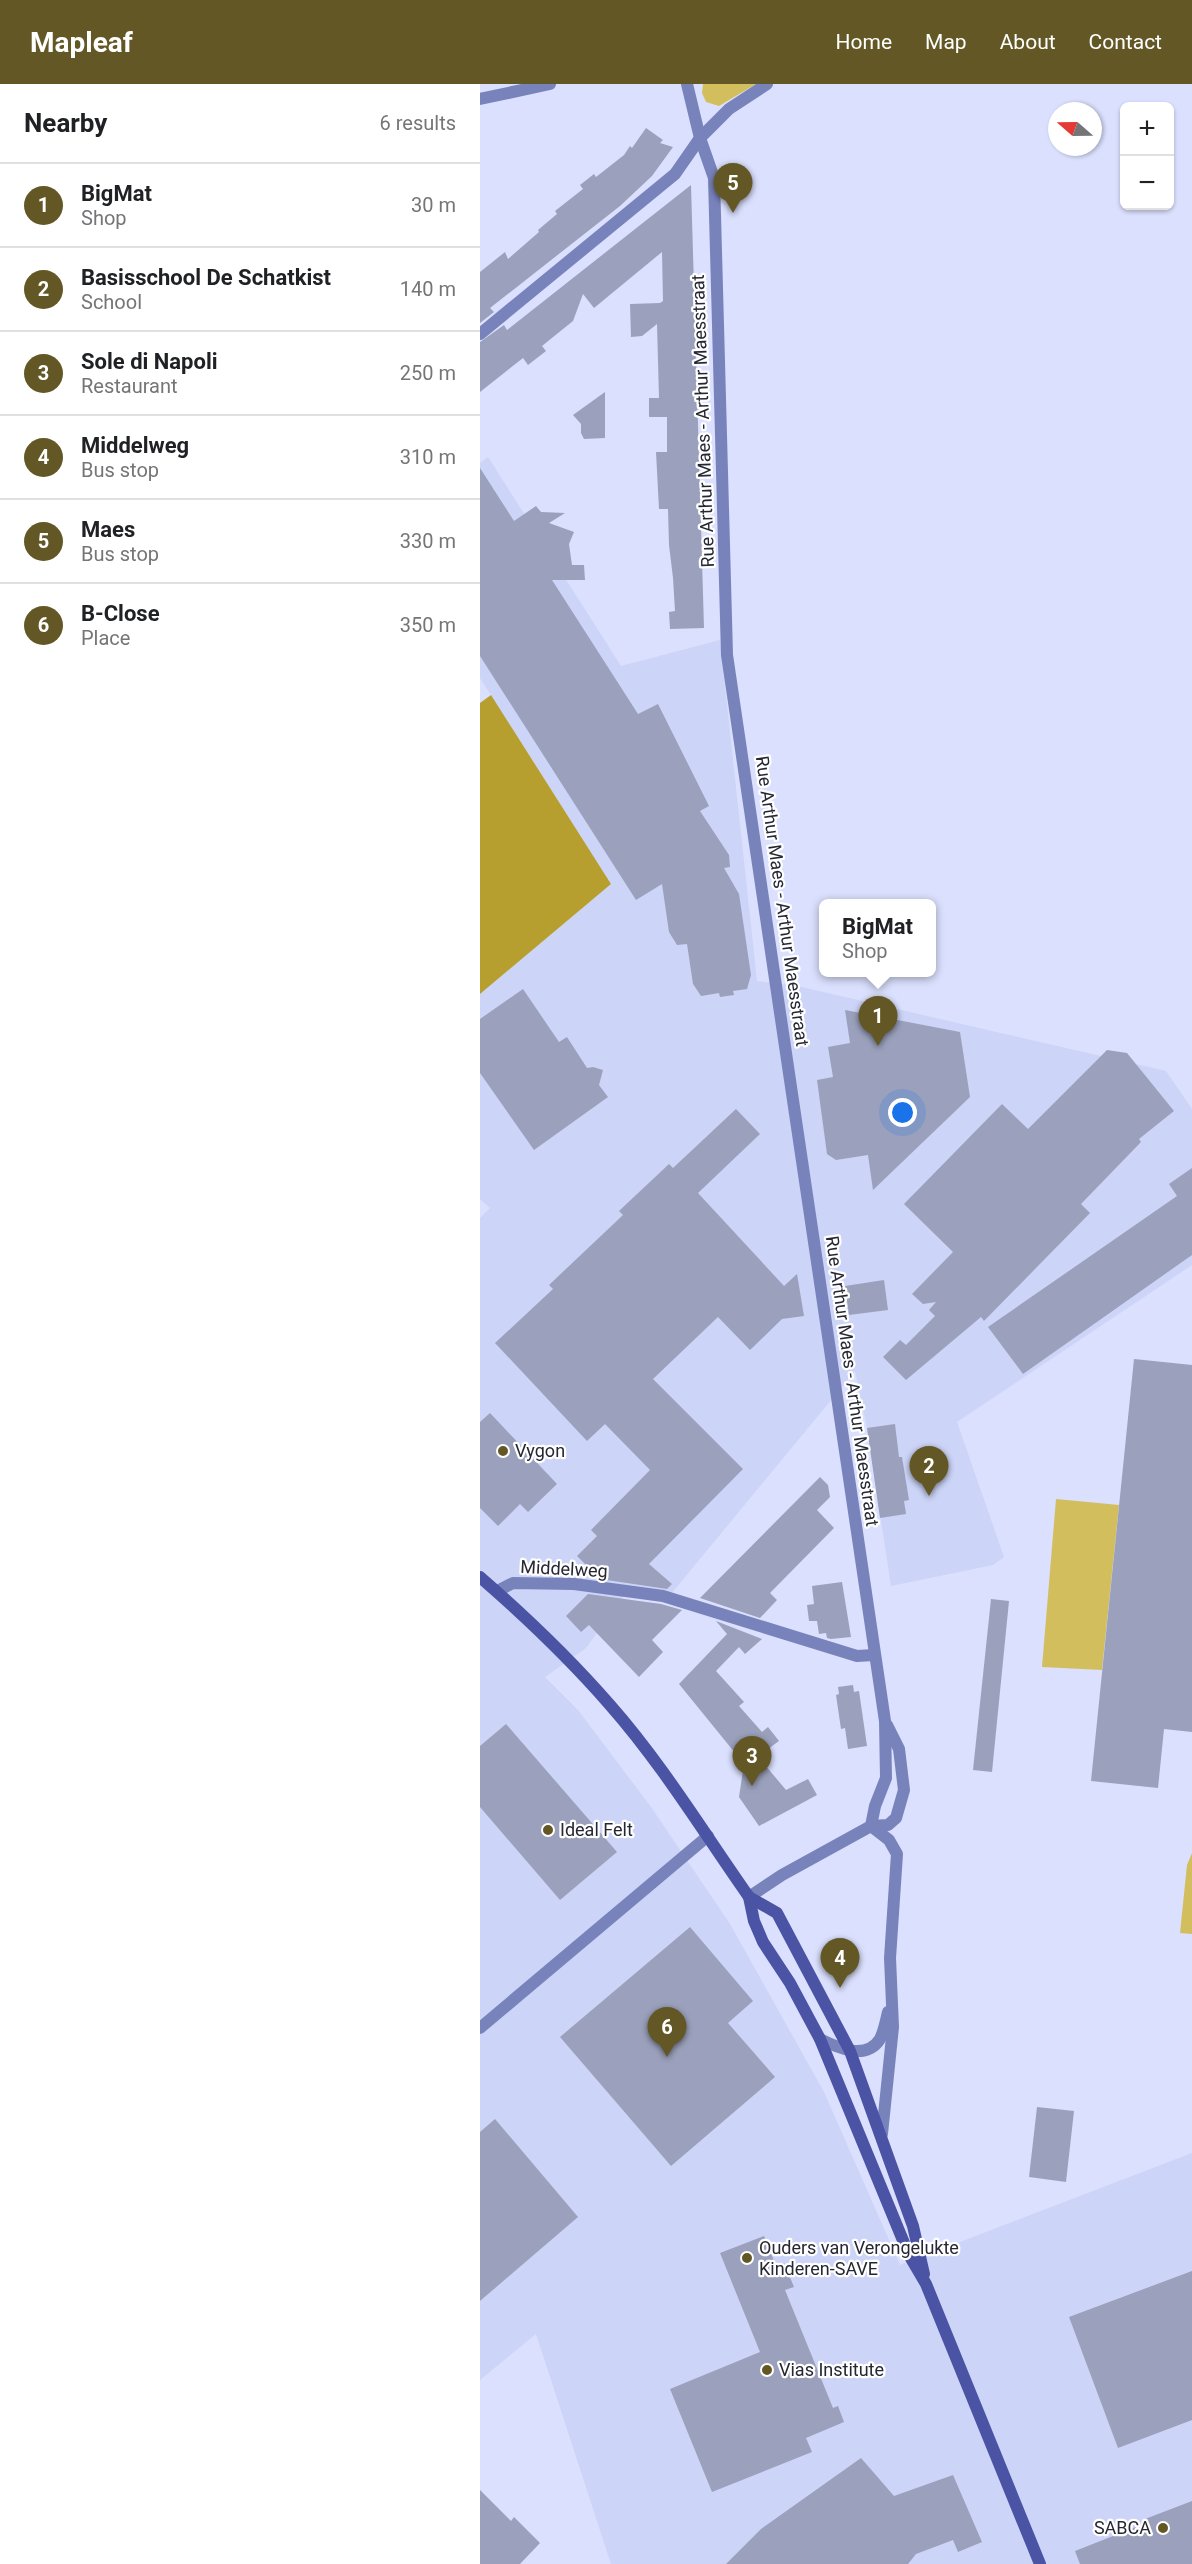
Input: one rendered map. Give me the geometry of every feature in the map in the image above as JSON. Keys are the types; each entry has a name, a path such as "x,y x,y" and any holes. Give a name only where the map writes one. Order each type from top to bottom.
{"main road":[{"path":"480,1577 546,1637 610,1705 708,1836 749,1897 754,1921 764,1942 790,1983 820,2039 909,2255 926,2284 1040,2564"},
{"path":"749,1897 777,1912 850,2051 882,2134 913,2226 926,2284"}],"street":[{"path":"480,99 550,84"},
{"name":"Rue Arthur Maes - Arthur Maesstraat","path":"687,84 700,138 714,178 727,655 885,1720 886,1778 875,1806 871,1826"},
{"path":"480,334 675,174 700,138 729,109 767,84"},
{"name":"Middelweg","path":"497,1591 513,1583 574,1584 663,1596 857,1656 874,1655"},
{"name":"Rue Arthur Maes - Arthur Maesstraat","path":"749,1897 782,1875 871,1826 888,1825 897,1818 904,1790 899,1749 885,1720"},
{"path":"871,1826 888,1840 897,1854 890,1958 893,2027 882,2134"},
{"path":"480,2028 708,1836"},
{"path":"820,2039 850,2051 867,2050 881,2038 891,2005"}],"shaded area":[{"path":"703,84 756,84 719,106 706,102 702,93"},
{"path":"488,457 621,666 720,640 757,981 797,986 1166,1071 1192,1109 1192,1265 957,1422 1004,1557 993,1565 891,1586 867,1428 855,1371 671,1594 624,1596 586,1648 545,1677 578,1710 651,1807 730,1924 824,2092 900,2265 1192,2153 1192,2564 611,2564 536,2334 480,2380 480,1218 490,1208 480,1199 480,994 611,884 480,678 480,463"},
{"path":"491,695 611,884 480,994 480,703"},
{"path":"1056,1499 1119,1505 1102,1670 1042,1667"},
{"path":"1192,1853 1192,1934 1180,1933 1187,1865"}],"building":[{"path":"646,128 663,140 660,143 673,147 652,176 620,206 490,308 494,312 480,323 480,272 505,252 508,259 557,214 555,211 583,189 580,185 594,174 596,177 624,155 630,146 632,148"},
{"path":"691,185 704,628 670,629 669,612 675,611 668,509 659,509 656,452 667,452 667,417 649,417 649,398 659,398 657,324 642,336 631,337 630,304 663,301 662,252 594,308 583,294 573,321 542,346 546,351 528,365 523,358 480,392 480,342 504,325 507,330"},
{"path":"605,392 605,438 584,439 581,424 573,415"},
{"path":"480,468 514,521 536,506 541,512 565,513 549,523 574,532 569,544 572,565 584,565 585,580 552,580 638,714 658,704 709,806 700,811 729,855 730,867 724,868 739,894 751,975 747,989 733,991 734,995 720,997 719,993 701,996 693,984 687,944 677,945 669,932 662,884 636,900 480,656"},
{"path":"523,989 559,1042 567,1037 587,1068 603,1070 599,1085 608,1097 534,1150 480,1073 480,1019"},
{"path":"845,1010 960,1032 970,1097 873,1190 868,1155 836,1160 827,1154 817,1080 833,1077 828,1047 850,1043"},
{"path":"1107,1050 1127,1053 1174,1111 1139,1139 1141,1142 1081,1204 1090,1213 984,1321 981,1317 906,1380 883,1357 900,1340 906,1345 935,1316 929,1310 936,1302 923,1304 912,1294 953,1252 904,1204 1002,1104 1028,1129"},
{"path":"736,1109 760,1134 698,1193 784,1286 797,1274 804,1316 782,1319 750,1350 718,1317 653,1379 743,1469 649,1564 672,1584 667,1589 600,1579 577,1556 597,1536 591,1530 650,1470 605,1424 587,1441 495,1343 553,1289 549,1285 623,1215 619,1211 669,1164 673,1168"},
{"path":"1192,1168 1192,1255 1023,1374 988,1327 1177,1196 1169,1184"},
{"path":"884,1280 888,1310 849,1315 845,1286"},
{"path":"1134,1359 1192,1365 1192,1732 1164,1729 1158,1788 1091,1781"},
{"name":"Vygon","path":"490,1413 557,1484 528,1512 520,1504 498,1526 480,1508 480,1422"},
{"path":"895,1424 899,1457 902,1457 909,1500 904,1501 906,1514 880,1518 867,1428"},
{"path":"820,1477 828,1485 830,1497 817,1510 834,1528 770,1593 777,1600 760,1618 700,1598"},
{"path":"842,1582 851,1637 831,1639 827,1638 826,1633 819,1634 817,1621 809,1621 807,1605 814,1604 812,1586"},
{"path":"588,1594 661,1604 682,1610 652,1640 663,1652 639,1677 589,1625 581,1632 566,1616"},
{"path":"991,1599 1009,1601 992,1772 973,1770"},
{"path":"716,1621 762,1639 745,1654 739,1647 716,1671 744,1702 739,1706 762,1732 768,1727 779,1741 768,1749 765,1765 786,1790 808,1779 817,1795 759,1826 739,1797 744,1764 679,1684 727,1634"},
{"path":"853,1685 854,1692 859,1691 867,1746 848,1749 845,1728 841,1729 836,1695 839,1694 838,1687"},
{"name":"Ideal Felt","path":"506,1724 617,1852 560,1900 480,1807 480,1746"},
{"path":"690,1927 753,2001 728,2023 775,2077 671,2166 560,2037"},
{"path":"1037,2107 1074,2111 1066,2182 1029,2177"},
{"path":"495,2119 578,2217 480,2301 480,2132"},
{"name":"Vias Institute","path":"764,2236 776,2266 784,2263 794,2287 785,2290 833,2408 838,2406 844,2422 806,2438 812,2452 712,2492 670,2389 760,2352 720,2253"},
{"path":"1192,2271 1192,2420 1118,2448 1069,2317"},
{"path":"861,2458 894,2496 953,2475 982,2542 958,2552 953,2540 916,2554 908,2564 726,2564 761,2529"},
{"path":"480,2490 511,2521 514,2517 540,2543 520,2564 480,2564"},
{"name":"SABCA","path":"1192,2501 1192,2564 1080,2564 1075,2551 1146,2523 1145,2519"}],"place":[{"name":"Maes","path":"733,213"},
{"name":"BigMat","path":"878,1046"},
{"name":"Vygon","path":"503,1451"},
{"name":"Basisschool De Schatkist","path":"929,1496"},
{"name":"Sole di Napoli","path":"752,1786"},
{"name":"Ideal Felt","path":"548,1830"},
{"name":"Middelweg","path":"840,1988"},
{"name":"B-Close","path":"667,2057"},
{"name":"Ouders van Verongelukte Kinderen-SAVE","path":"747,2258"},
{"name":"Vias Institute","path":"767,2370"},
{"name":"SABCA","path":"1163,2528"}]}
